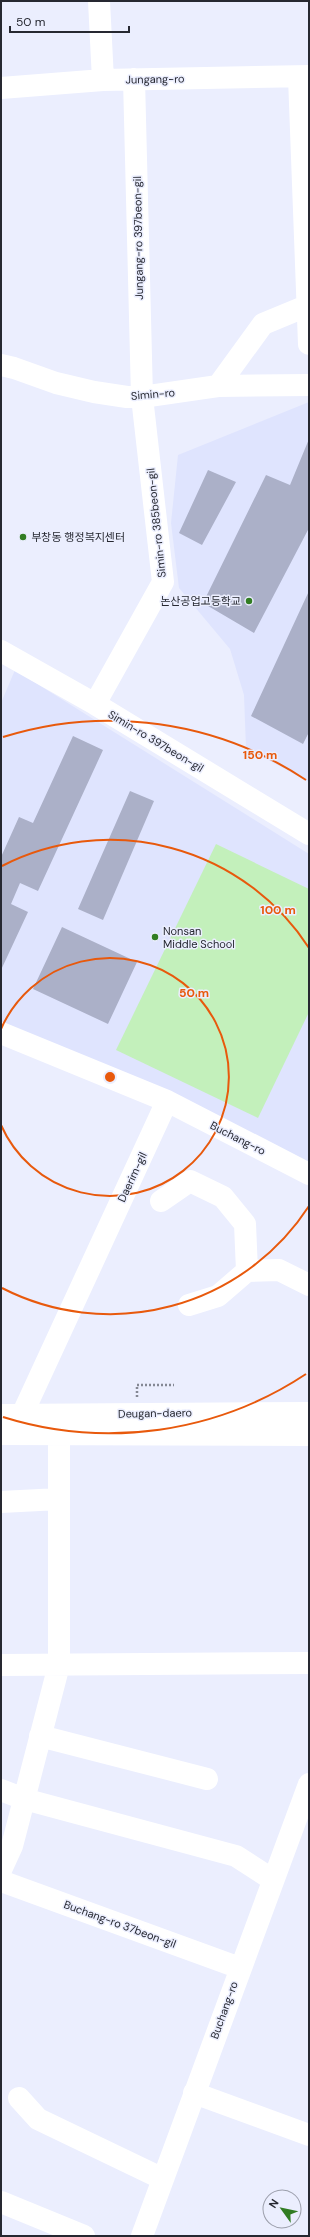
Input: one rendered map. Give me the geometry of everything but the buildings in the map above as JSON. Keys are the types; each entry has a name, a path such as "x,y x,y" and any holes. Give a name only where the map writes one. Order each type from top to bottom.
{"street":[{"path":"100,1 103,80"},
{"path":"304,76 309,344"},
{"name":"Jungang-ro","path":"1,88 103,80 304,76"},
{"name":"Jungang-ro 397beon-gil","path":"134,79 142,397"},
{"path":"218,386 263,324 309,305"},
{"name":"Simin-ro","path":"1,365 94,392 142,397 218,386 309,385"},
{"name":"Simin-ro 385beon-gil","path":"95,704 163,582 142,397"},
{"name":"Simin-ro 397beon-gil","path":"1,652 95,704 309,834"},
{"path":"1,1033 167,1102"},
{"name":"Buchang-ro","path":"167,1102 309,1174"},
{"name":"Daerim-gil","path":"12,1415 167,1102"},
{"path":"161,1201 190,1181 223,1197 245,1224 247,1271"},
{"path":"189,1306 218,1296 247,1271 279,1270 309,1285"},
{"name":"Deugan-daero","path":"12,1415 309,1413"},
{"name":"Deugan-daero","path":"1,1434 309,1435"},
{"path":"1,1870 12,1846 59,1664 59,1434"},
{"path":"1,1502 59,1499"},
{"path":"1,1665 309,1663"},
{"path":"40,1736 208,1779"},
{"name":"Buchang-ro","path":"142,2236 309,1784"},
{"path":"1,1790 24,1799 236,1856 273,1880"},
{"name":"Buchang-ro 37beon-gil","path":"1,1881 240,1968"},
{"path":"194,2093 309,2135"},
{"path":"19,2098 38,2119 163,2179"},
{"path":"1,2202 84,2236"}],"path":[{"path":"137,1385 174,1385"}],"shaded area":[{"name":"논산공업고등학교","path":"309,402 309,782 246,748 244,695 230,649 179,588 171,523 178,455"},
{"name":"Nonsan Middle School","path":"15,670 309,854 308,1164 1,1021 1,703"}],"green space":[{"path":"216,844 309,889 309,1012 258,1118 116,1050"}],"place":[{"name":"부창동 행정복지센터","path":"23,537"},
{"name":"논산공업고등학교","path":"249,601"},
{"name":"Nonsan Middle School","path":"155,937"}]}
